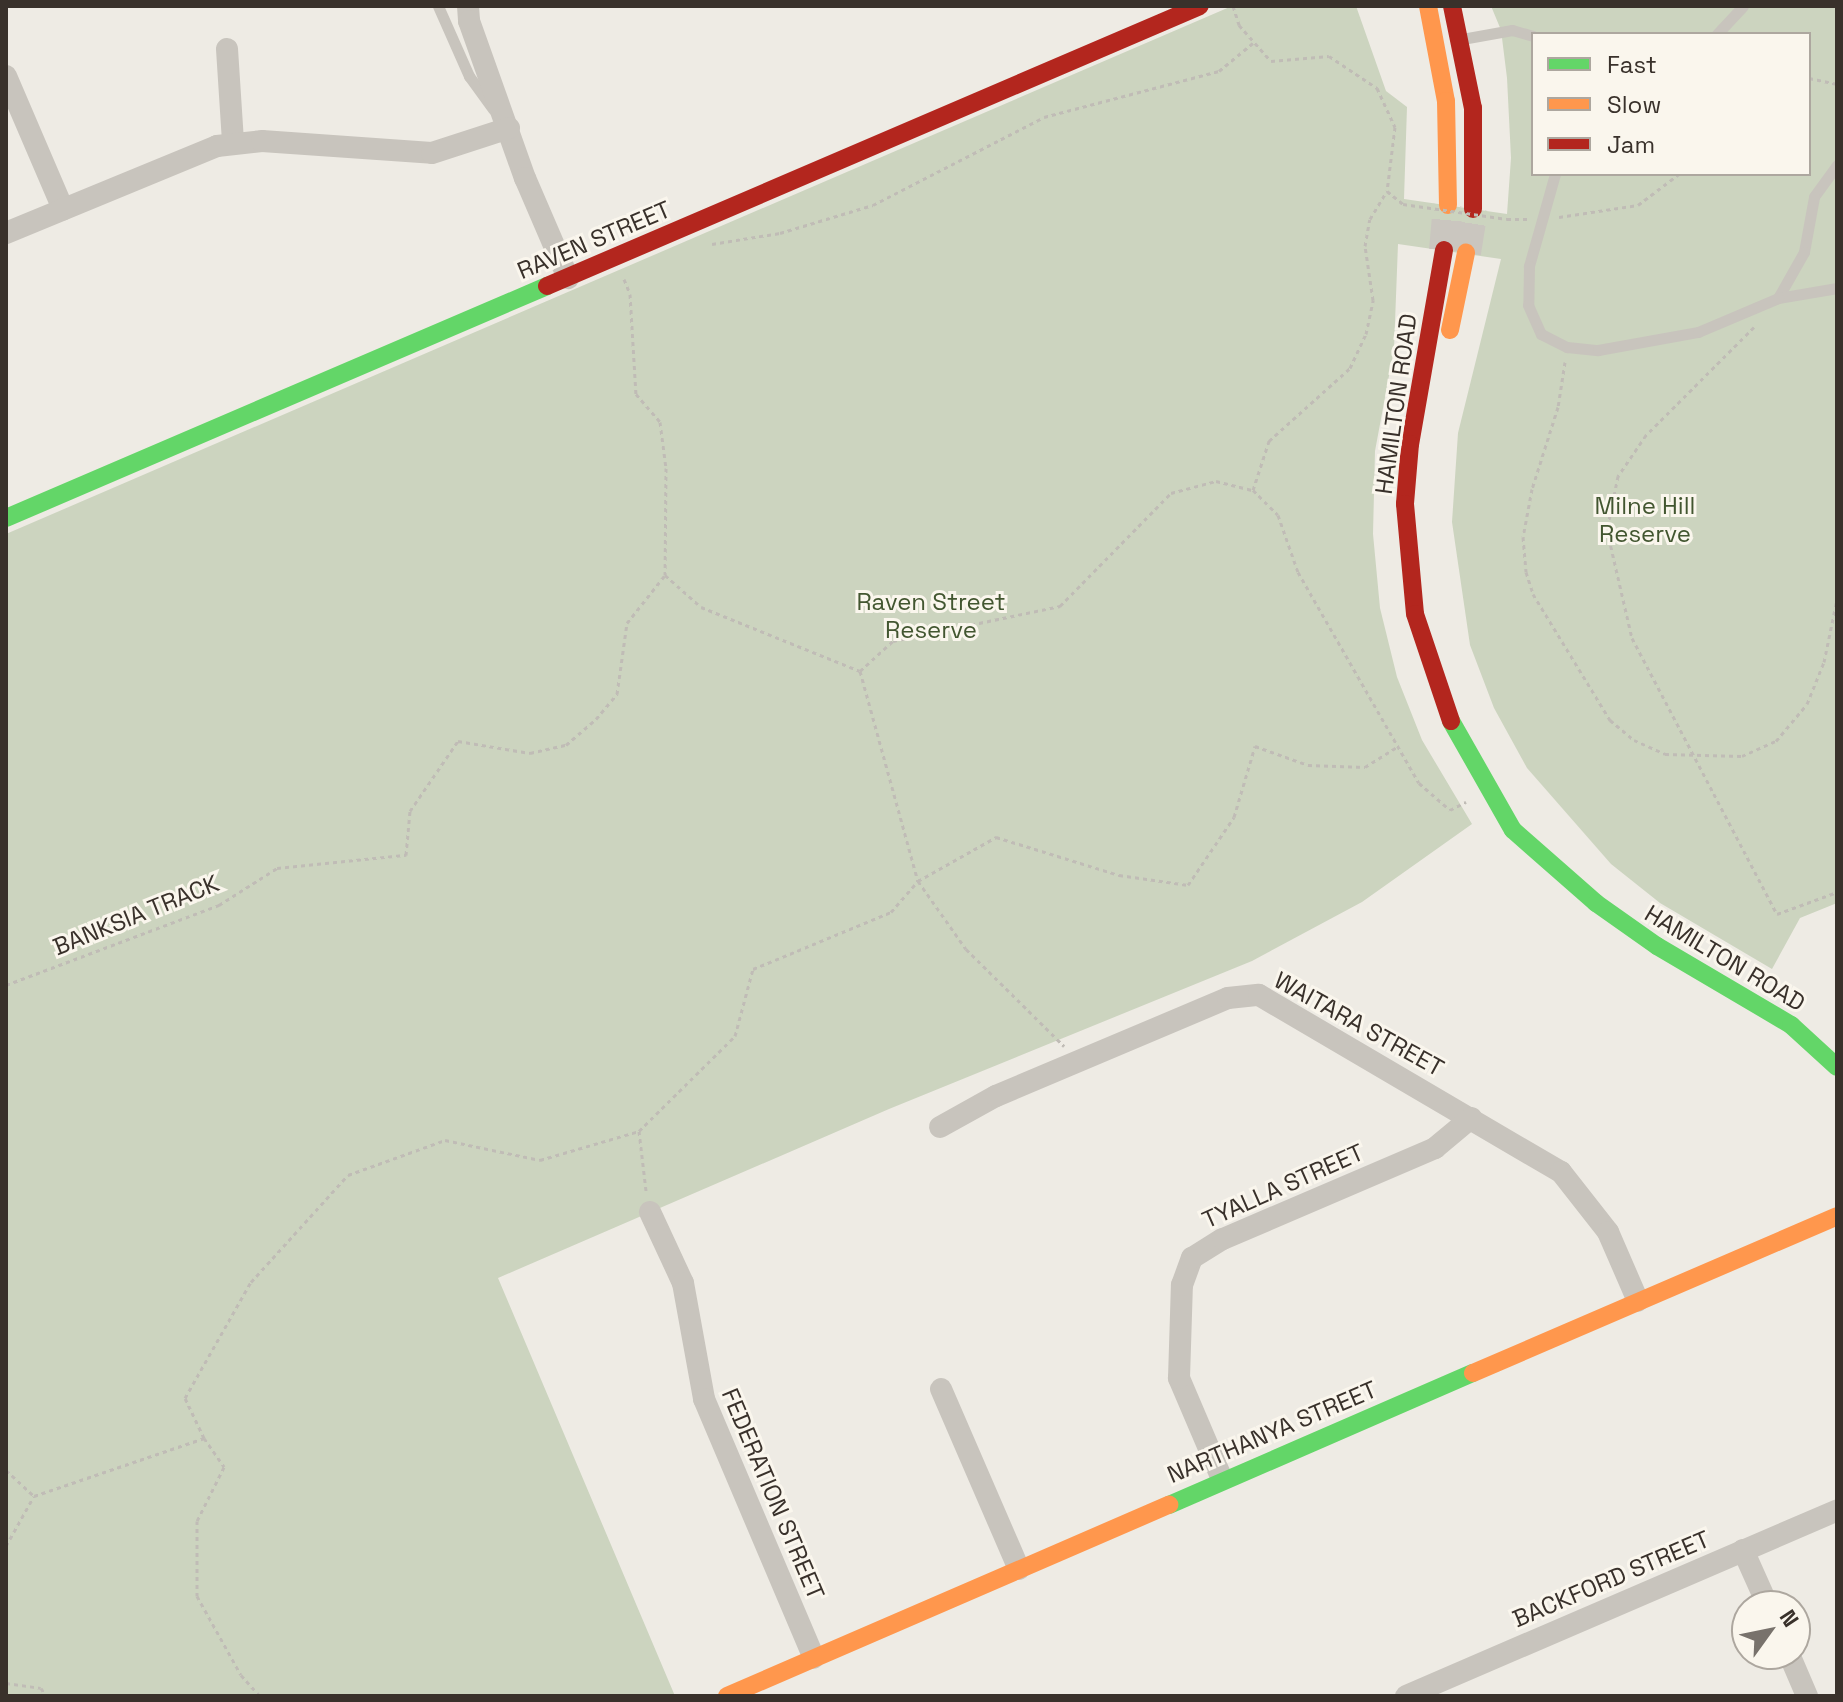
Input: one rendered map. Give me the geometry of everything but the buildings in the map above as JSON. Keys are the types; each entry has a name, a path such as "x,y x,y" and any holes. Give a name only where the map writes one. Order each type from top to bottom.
{"street":[{"path":"468,6 469,21 568,278"},
{"name":"RAVEN STREET","path":"6,518 1200,6"},
{"path":"1428,6 1438,45 1449,130 1448,205"},
{"path":"1452,6 1473,108 1473,209"},
{"path":"227,49 233,142"},
{"path":"6,76 63,209"},
{"path":"6,233 184,156 233,142 432,153 509,128"},
{"name":"HAMILTON ROAD","path":"1444,250 1406,474 1406,536 1415,614 1440,701 1475,772 1513,830 1638,934 1773,1013 1837,1067"},
{"name":"HAMILTON ROAD","path":"1466,253 1426,456 1426,568 1457,695 1491,762 1551,860"},
{"name":"WAITARA STREET","path":"940,1127 1080,1061 1247,993 1270,1000 1568,1179 1608,1232 1638,1301"},
{"name":"TYALLA STREET","path":"1222,1479 1179,1378 1182,1285 1192,1258 1216,1243 1435,1148 1471,1118"},
{"name":"FEDERATION STREET","path":"650,1212 683,1283 704,1399 814,1658"},
{"name":"NARTHANYA STREET","path":"727,1696 756,1690 814,1658 1222,1479 1837,1216"},
{"path":"941,1389 1019,1569"},
{"name":"BACKFORD STREET","path":"1406,1696 1837,1510"},
{"path":"1743,1550 1761,1590"},
{"path":"1796,1670 1807,1696"}],"lane":[{"path":"438,6 469,76 509,128"},
{"path":"1719,32 1743,6"},
{"path":"1438,45 1512,30 1531,35"},
{"path":"1778,298 1804,252 1814,197 1837,165"},
{"path":"1554,176 1529,266 1528,305 1541,334 1567,347 1598,350 1698,332 1778,298 1837,288"}],"path":[{"path":"1233,6 1239,25 1271,61 1329,56 1377,88 1395,127 1387,191 1370,219 1365,246 1373,300 1366,334 1350,368 1269,441 1253,490"},
{"path":"706,245 780,233 873,205 1044,117 1219,71 1253,43"},
{"path":"1811,78 1837,84"},
{"path":"1543,219 1638,205 1676,176"},
{"path":"1387,191 1403,204 1507,219"},
{"path":"614,257 630,294 636,394 660,422 666,468 665,575 701,607 860,671"},
{"path":"1758,322 1646,435 1618,476 1607,530 1632,638 1698,757 1777,914 1837,892"},
{"path":"1567,347 1558,407 1529,501 1523,537 1526,572 1533,594 1610,720 1634,740 1665,754 1742,756 1789,729 1807,704 1824,662 1837,599"},
{"path":"860,671 893,641 1060,606 1171,493 1216,481 1253,490 1278,515 1298,572 1419,783 1450,810 1466,802"},
{"name":"BANKSIA TRACK","path":"6,985 219,905 277,868 406,855 410,811 458,741 530,753 566,745 596,719 617,694 627,623 665,575"},
{"path":"860,671 918,881 966,949 1080,1061"},
{"path":"260,1696 241,1675 197,1596 197,1521 224,1467 204,1438 185,1398 251,1282 348,1175 445,1140 540,1160 639,1131 735,1036 753,969 891,912 918,881 996,837 1119,875 1188,885 1234,817 1243,788 1243,773 1255,746 1308,765 1365,767 1398,746"},
{"path":"639,1131 650,1212"},
{"path":"6,1546 34,1496 204,1438"},
{"path":"6,1470 34,1496"},
{"path":"6,1683 41,1688 46,1696"}],"green space":[{"name":"Raven Street Reserve","path":"1232,6 1356,6 1386,91 1407,107 1404,199 1507,214 1511,158 1507,78 1501,30 1491,6 1837,6 1837,903 1800,918 1772,969 1660,903 1611,864 1527,768 1494,708 1470,645 1452,522 1458,433 1501,259 1398,244 1394,349 1375,451 1373,534 1380,608 1397,677 1422,740 1472,824 1362,902 1252,961 889,1109 498,1278 675,1696 6,1696 6,534"}],"tunnel":[{"path":"1444,250 1448,205"},
{"path":"1466,253 1473,209"}],"traffic: fast":[{"path":"6,518 547,286"},
{"path":"1451,721 1513,830 1596,903 1657,946 1791,1025 1837,1067"},
{"path":"1169,1505 1473,1373"}],"traffic: slow":[{"path":"1428,6 1446,101 1448,205"},
{"path":"1450,330 1466,253"},
{"path":"1473,1373 1837,1216"},
{"path":"727,1696 1169,1505"}],"traffic: jam":[{"path":"547,286 1200,6"},
{"path":"1452,6 1473,108 1473,209"},
{"path":"1444,250 1410,444 1405,504 1415,614 1451,721"}],"park label":[{"name":"Milne Hill Reserve","path":"1645,520"}]}
